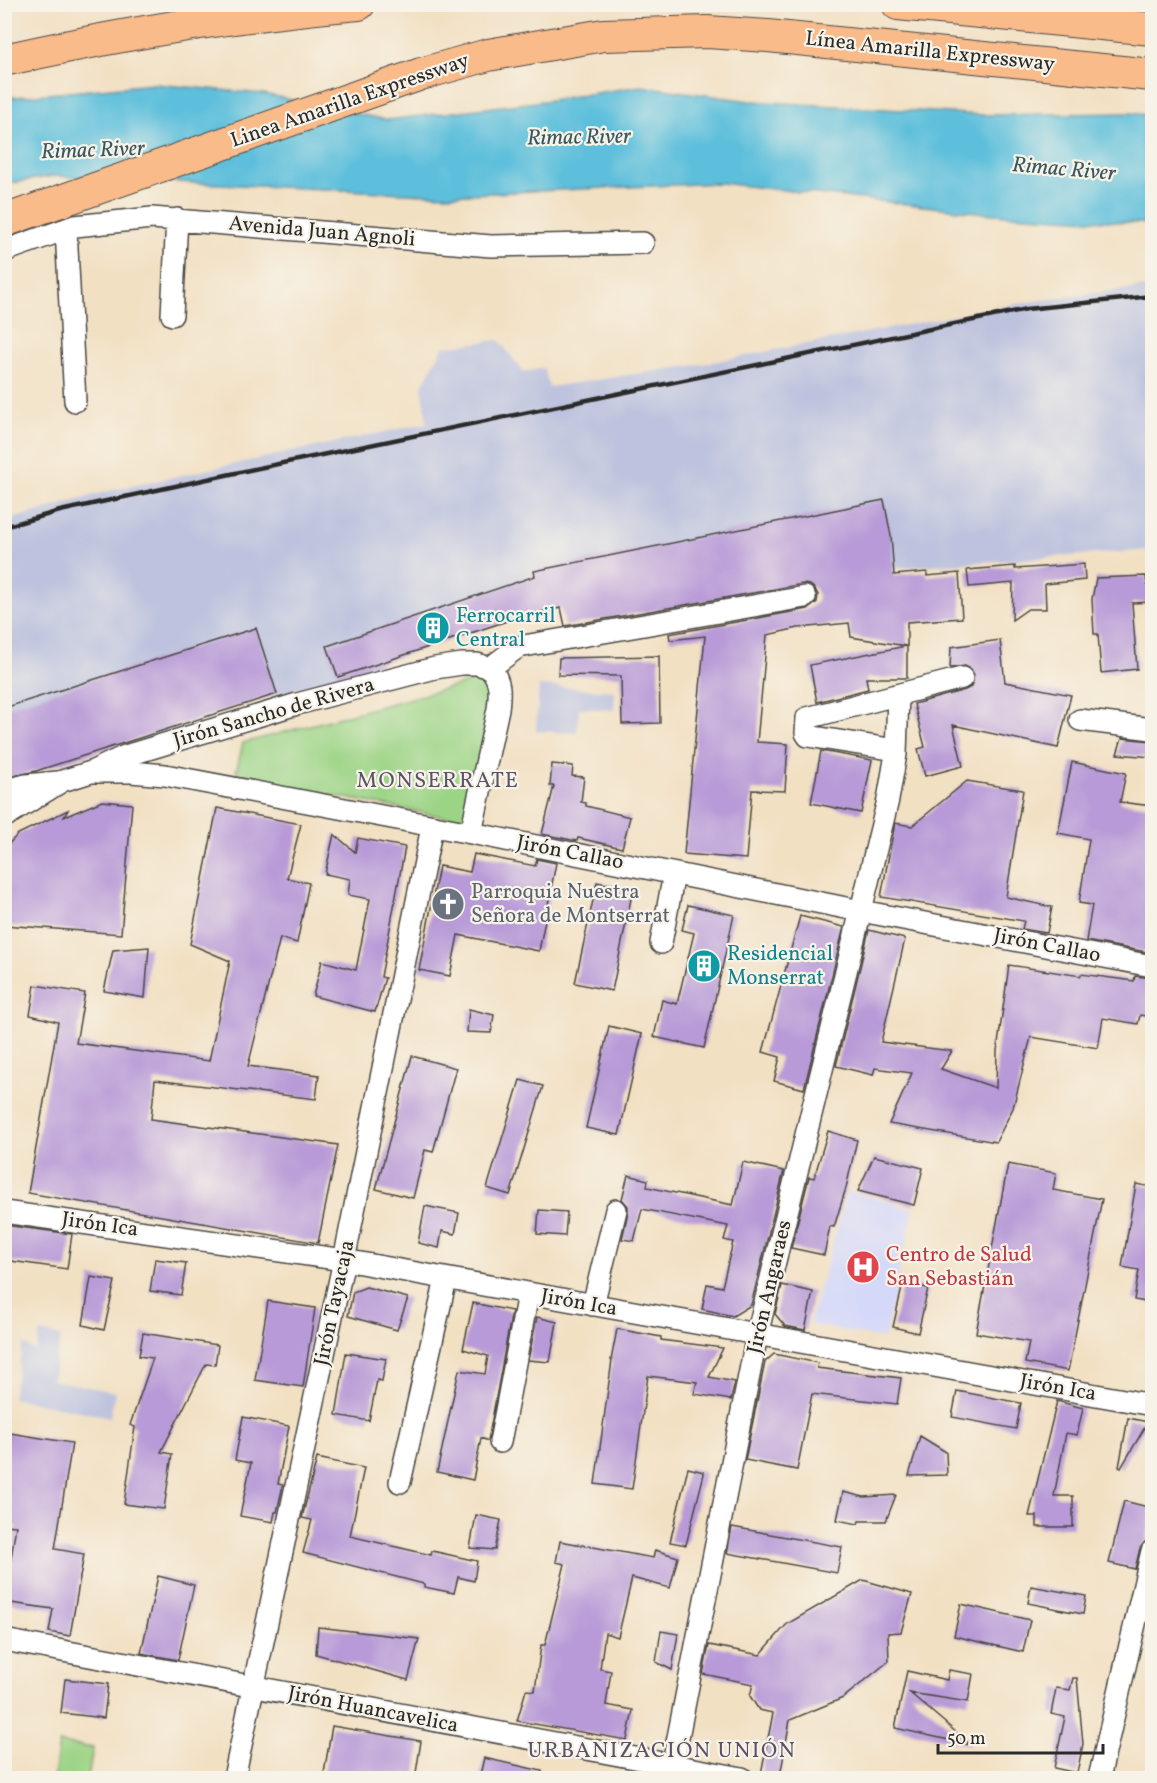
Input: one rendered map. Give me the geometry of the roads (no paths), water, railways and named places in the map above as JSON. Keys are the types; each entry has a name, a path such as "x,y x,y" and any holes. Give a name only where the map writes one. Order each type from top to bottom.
{"highway":[{"path":"4,60 154,30 313,8 359,4"},
{"name":"Línea Amarilla Expressway","path":"898,4 1152,29"},
{"name":"Línea Amarilla Expressway","path":"707,32 768,36 1152,75"},
{"name":"Linea Amarilla Expressway","path":"4,222 410,78 488,56 604,35 707,32"}],"street":[{"name":"Avenida Juan Agnoli","path":"4,251 75,226 152,218 490,246 643,243"},
{"path":"172,315 177,219"},
{"path":"66,229 75,401"},
{"path":"471,833 498,709 500,691 498,677 490,668 518,647 804,597"},
{"name":"Jirón Sancho de Rivera","path":"4,817 62,782 136,753 297,705 412,675 462,663 490,668"},
{"path":"896,750 808,736 806,733 807,718 962,678"},
{"name":"Jirón Angaraes","path":"671,1772 757,1335 888,800 896,750 898,694"},
{"path":"1080,720 1152,729"},
{"name":"Jirón Callao","path":"92,772 165,775 1152,966"},
{"name":"Jirón Sancho de Rivera","path":"4,791 38,783 62,782"},
{"name":"Jirón Tayacaja","path":"234,1779 344,1260 432,827"},
{"path":"661,943 674,874"},
{"path":"593,1305 616,1210"},
{"name":"Jirón Ica","path":"4,1212 344,1260 1152,1405"},
{"path":"400,1482 446,1279"},
{"path":"500,1442 528,1294"},
{"path":"1100,1779 1152,1551"},
{"name":"Jirón Huancavelica","path":"4,1640 255,1687 671,1772 742,1779"}],"water":[{"name":"Rimac River","path":"154,84 264,94 387,120 544,101 641,86 750,101 984,115 1131,113 1152,116 1152,224 994,214 720,183 446,195 53,176 5,184 5,98"}],"railway":[{"path":"4,527 60,511 254,469 1027,309 1152,296"}],"place":[{"name":"Ferrocarril Central","path":"433,628"},
{"name":"Parroquia Nuestra Señora de Montserrat","path":"448,904"},
{"name":"Residencial Monserrat","path":"704,966"},
{"name":"Centro de Salud San Sebastián","path":"863,1267"}],"district":[{"name":"MONSERRATE","path":"438,781"},
{"name":"URBANIZACIÓN UNIÓN","path":"662,1751"}]}
